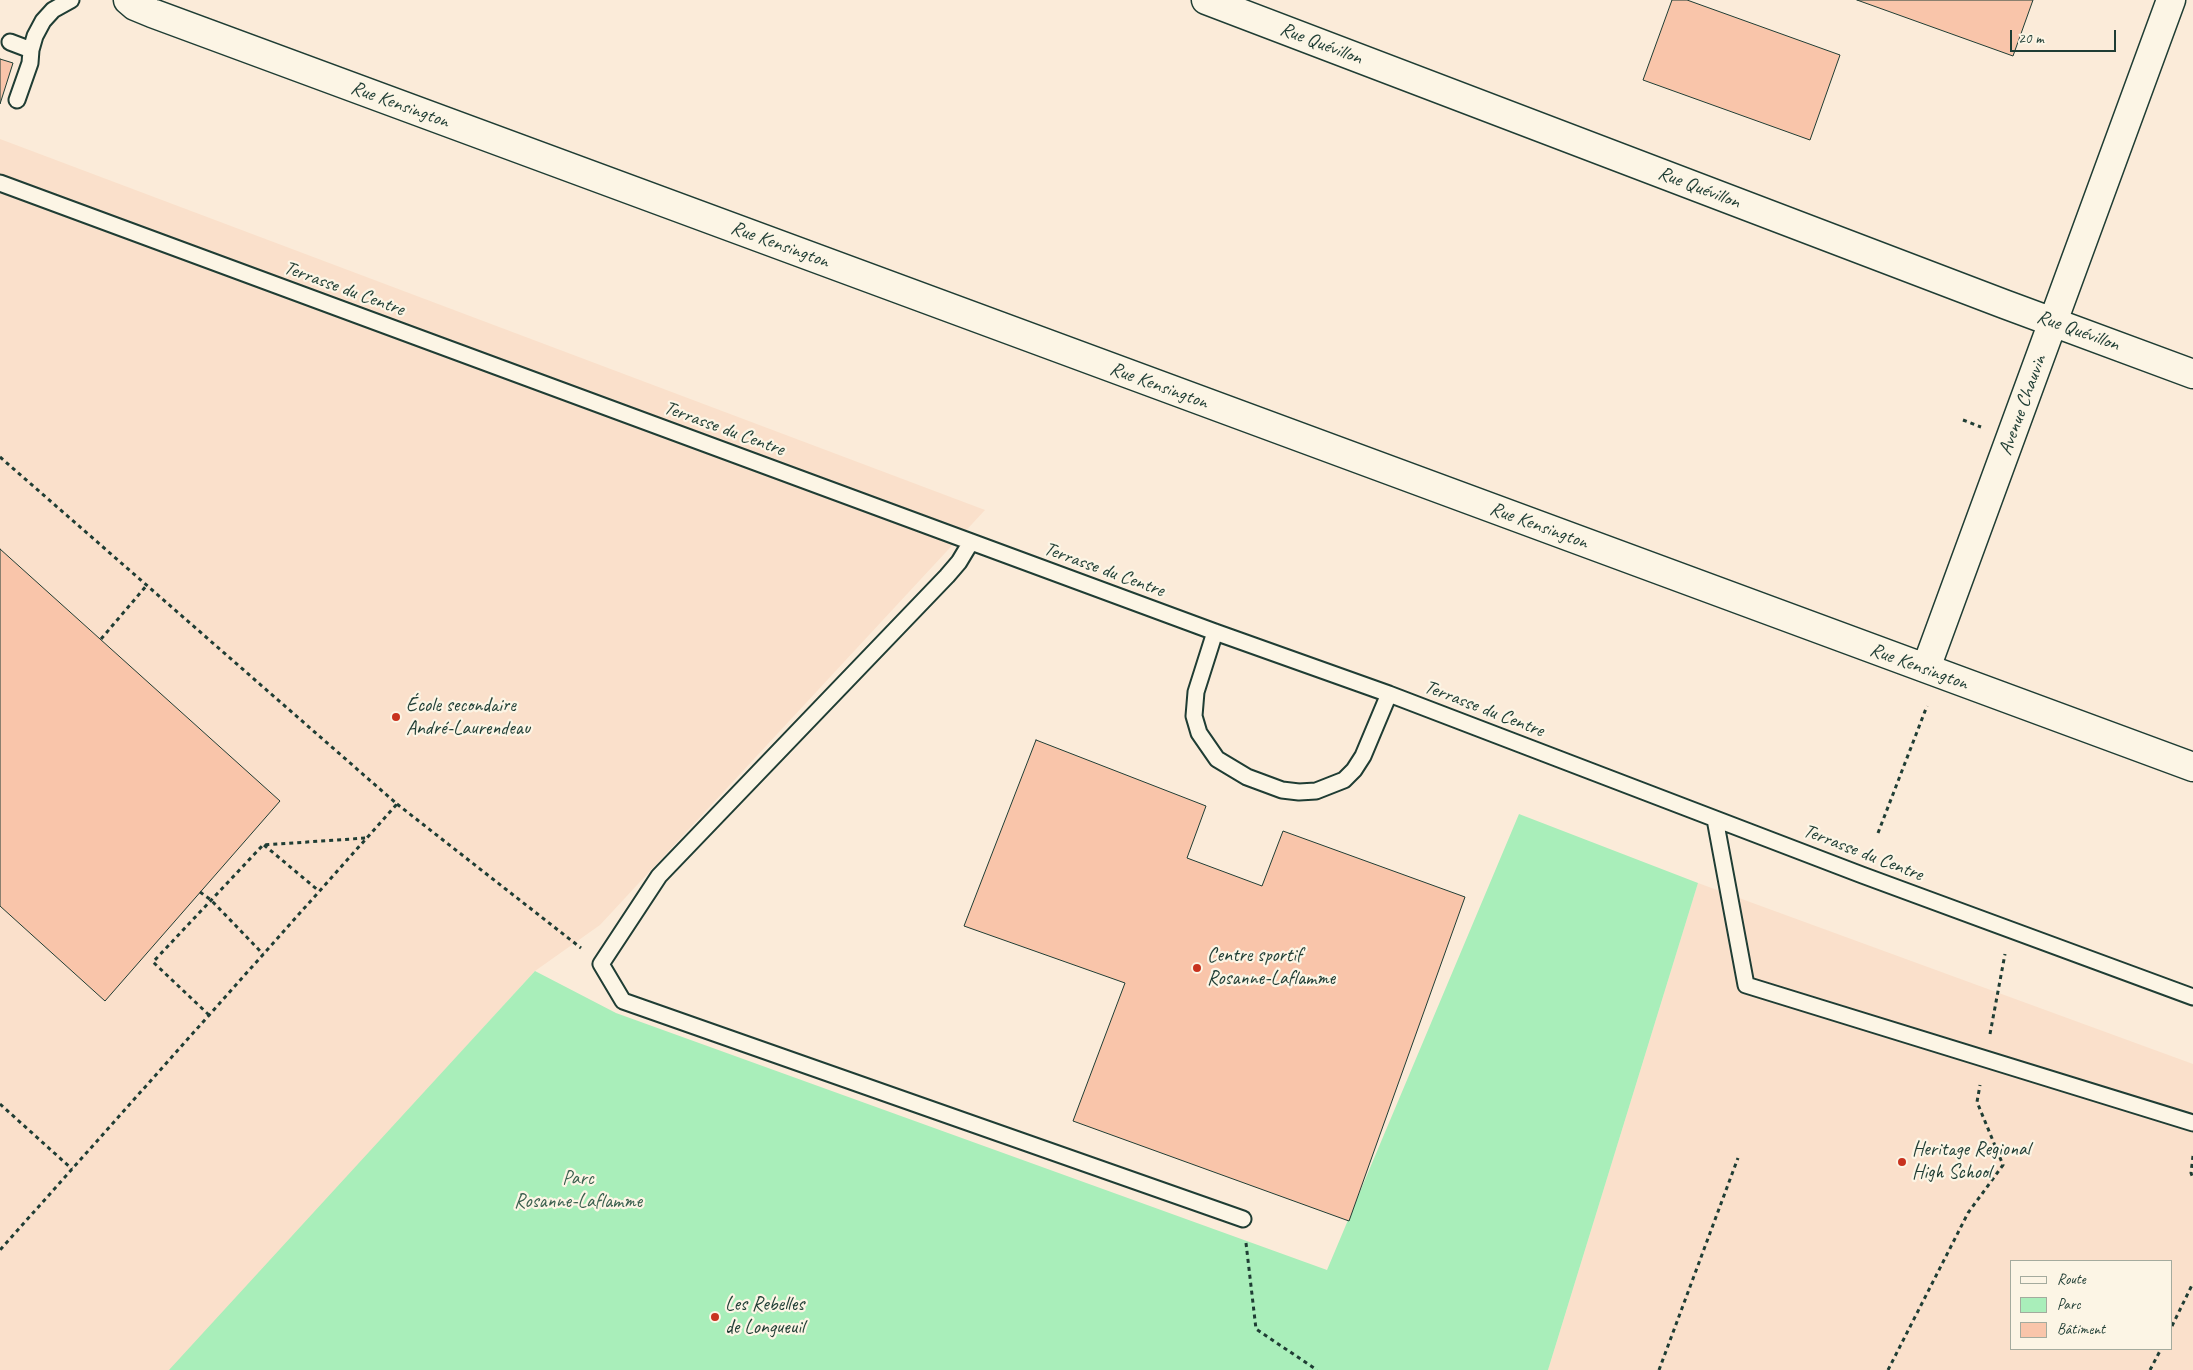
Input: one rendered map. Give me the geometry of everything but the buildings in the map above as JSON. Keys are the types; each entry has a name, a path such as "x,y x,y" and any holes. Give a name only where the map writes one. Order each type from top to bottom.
{"street":[{"name":"Rue Kensington","path":"128,0 141,9 162,17 2193,767"},
{"name":"Rue Quévillon","path":"1206,0 2193,374"},
{"name":"Avenue Chauvin","path":"1926,668 2171,0"}],"lane":[{"path":"17,100 30,63 30,50 43,21 54,10 71,0"},
{"path":"10,42 30,50"},
{"name":"Terrasse du Centre","path":"0,183 1215,632 1389,694 1715,819 2193,997"},
{"path":"971,542 959,562 947,576 659,876 601,964 623,1001 1243,1219"},
{"path":"1215,632 1196,692 1194,716 1199,733 1212,753 1231,769 1247,778 1282,790 1300,792 1330,787 1344,780 1354,770 1363,756 1389,694"},
{"path":"1715,819 1746,985 2193,1123"}],"path":[{"path":"1963,420 1981,427"},
{"path":"0,459 147,585 396,804 601,964"},
{"path":"100,639 147,585"},
{"path":"1878,833 1927,706"},
{"path":"0,1250 396,804"},
{"path":"209,1015 153,962 263,845 366,838"},
{"path":"263,845 318,891"},
{"path":"200,892 211,900 263,954"},
{"path":"0,1104 72,1169"},
{"path":"2193,1156 2191,1173 2193,1178"},
{"path":"1659,1370 1738,1158"},
{"path":"1888,1370 1968,1213"},
{"path":"1243,1219 1256,1329 1317,1370"},
{"path":"2173,1324 2193,1283"},
{"path":"2150,1370 2160,1350"}],"shaded area":[{"name":"École secondaire André-Laurendeau","path":"0,139 985,510 600,925 535,971 173,1370 0,1370"},
{"name":"Heritage Regional High School","path":"1698,883 2193,1064 2193,1370 1548,1370"}],"green space":[{"name":"Parc Rosanne-Laflamme","path":"1519,814 1698,883 1548,1370 169,1370 535,971 616,1013 1327,1270"}],"place":[{"name":"École secondaire André-Laurendeau","path":"396,717"},
{"name":"Centre sportif Rosanne-Laflamme","path":"1197,968"},
{"name":"Heritage Regional High School","path":"1902,1162"},
{"name":"Les Rebelles de Longueuil","path":"715,1317"}]}
